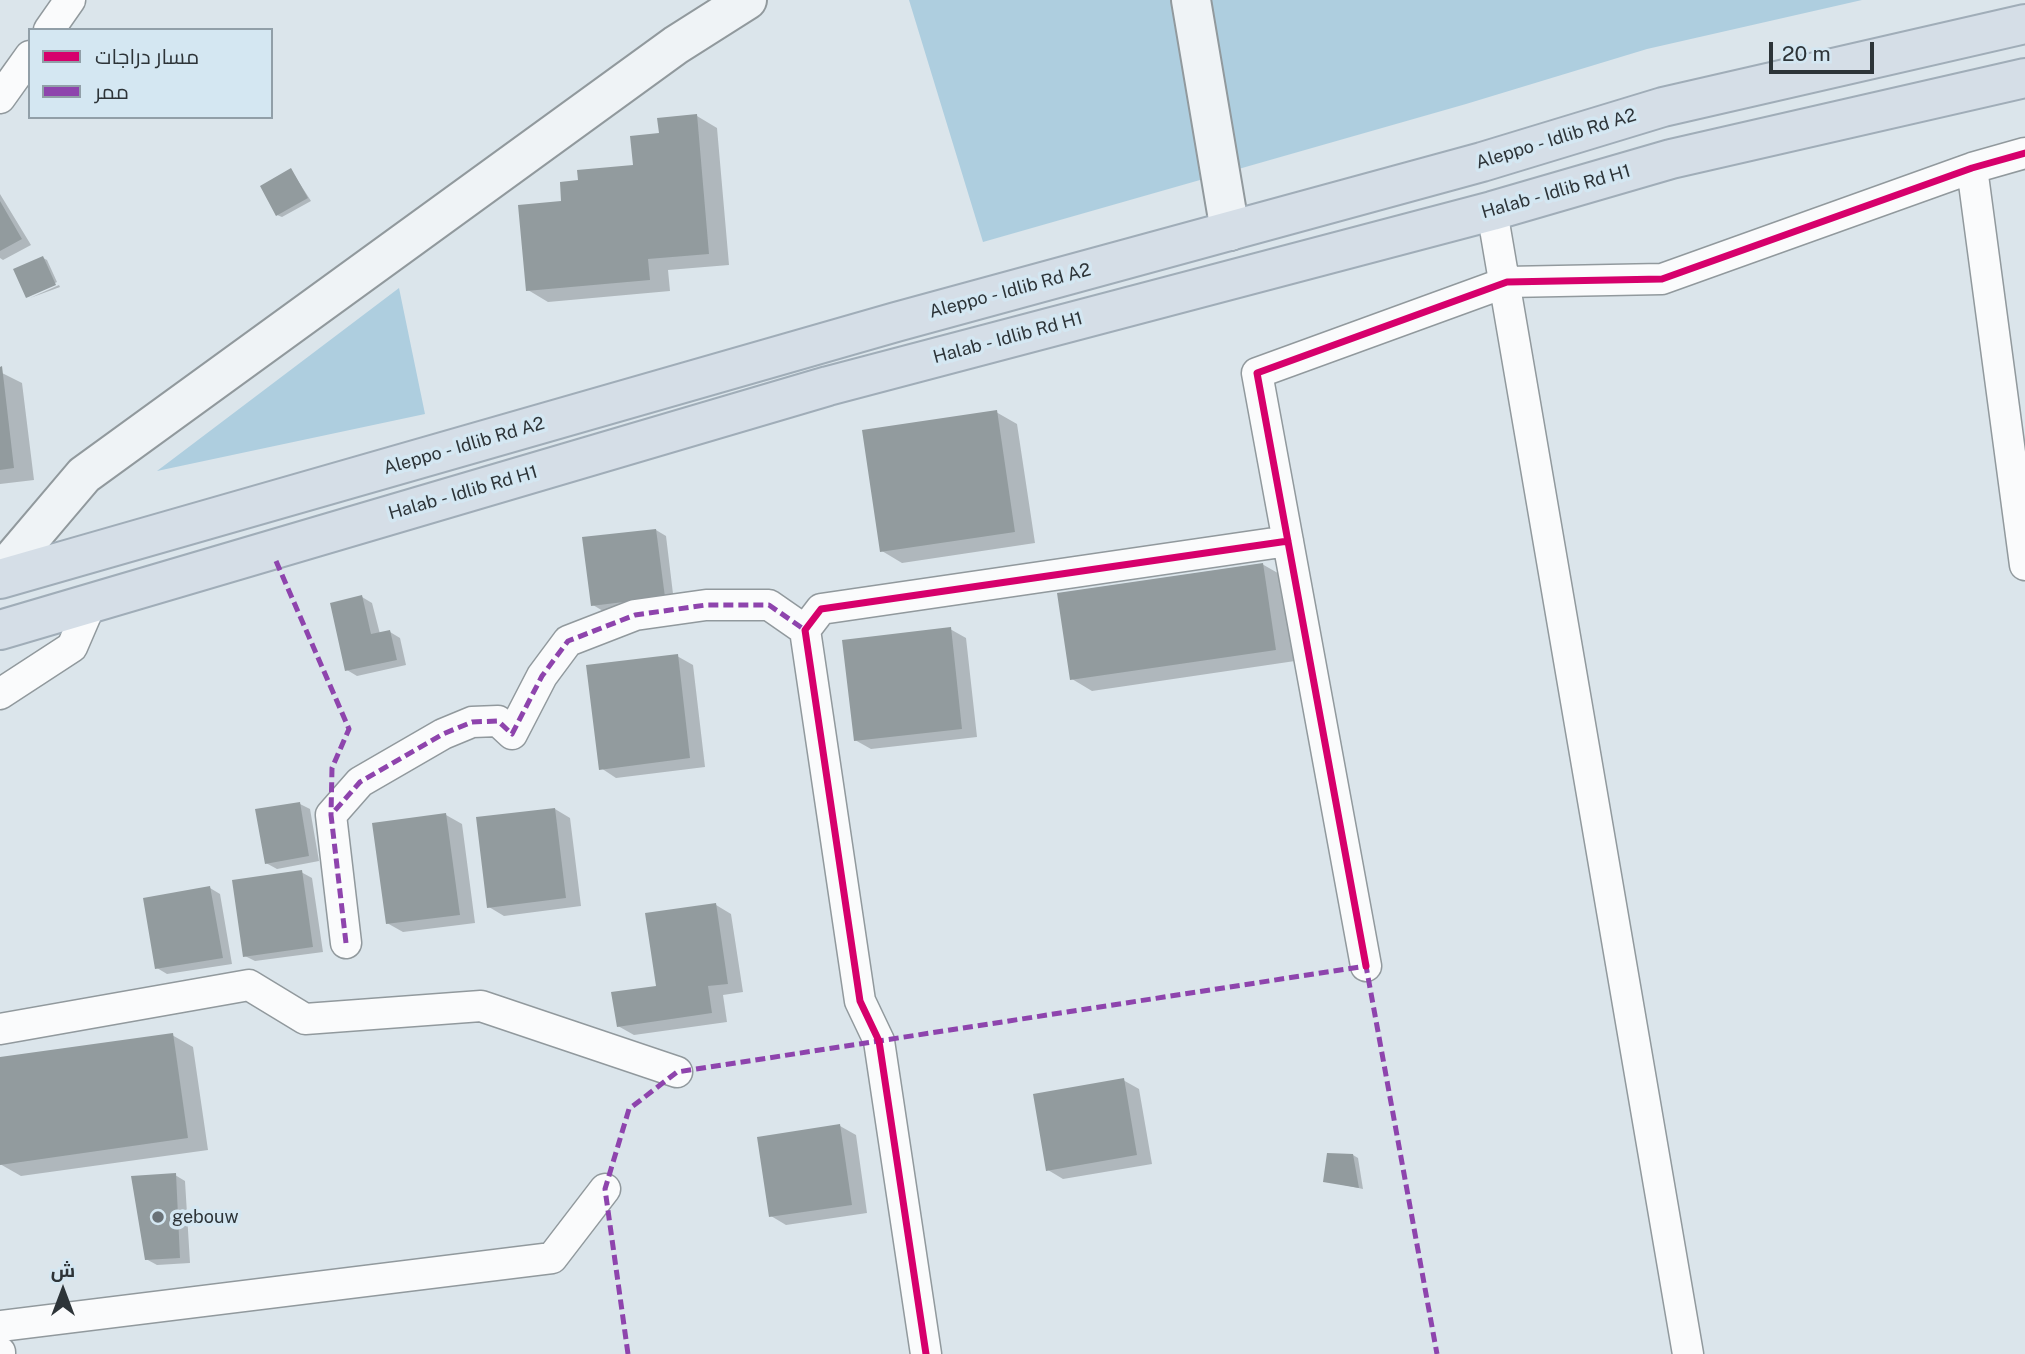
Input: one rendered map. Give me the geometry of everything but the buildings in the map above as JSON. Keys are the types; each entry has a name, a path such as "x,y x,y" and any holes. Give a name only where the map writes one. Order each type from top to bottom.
{"highway":[{"name":"Aleppo - Idlib Rd A2","path":"0,577 896,322 1482,162 1663,107 2025,24"},
{"name":"Halab - Idlib Rd H1","path":"0,630 828,386 1492,211 1671,159 2025,78"}],"street":[{"path":"49,28 70,0"},
{"path":"0,577 84,475 676,45 747,0"},
{"path":"1191,0 1230,231"},
{"path":"0,98 28,59"},
{"path":"1366,966 1258,373 1507,282 1662,279 1972,168 2025,153"},
{"path":"1972,168 2025,565"},
{"path":"1492,211 1507,282 1689,1354"},
{"path":"926,1354 879,1041 860,1001 805,630 821,609 1288,541"},
{"path":"0,694 72,647 91,603"},
{"path":"346,943 331,815 360,782 443,734 472,722 498,721 512,734 542,676 568,641 635,615 706,605 769,605 805,630"},
{"path":"0,1029 249,985 305,1019 481,1006 677,1072"},
{"path":"0,1326 552,1258 605,1189"}],"shaded area":[{"path":"909,0 1862,0 1647,49 1466,104 983,242"},
{"path":"399,288 425,414 157,471"}],"marked path":[{"path":"276,561 349,729 332,768 331,815"},
{"path":"346,943 331,815 360,782 443,734 472,722 498,721 512,734 542,676 568,641 635,615 706,605 769,605 805,630"},
{"path":"628,1354 605,1189 629,1109 677,1072 1366,966 1437,1354"}],"cycle path":[{"path":"1366,966 1257,373 1507,282 1662,279 1972,168 2025,153"},
{"path":"926,1354 879,1041 860,1001 805,630 821,609 1288,541"}],"place":[{"name":"gebouw","path":"158,1217"}]}
